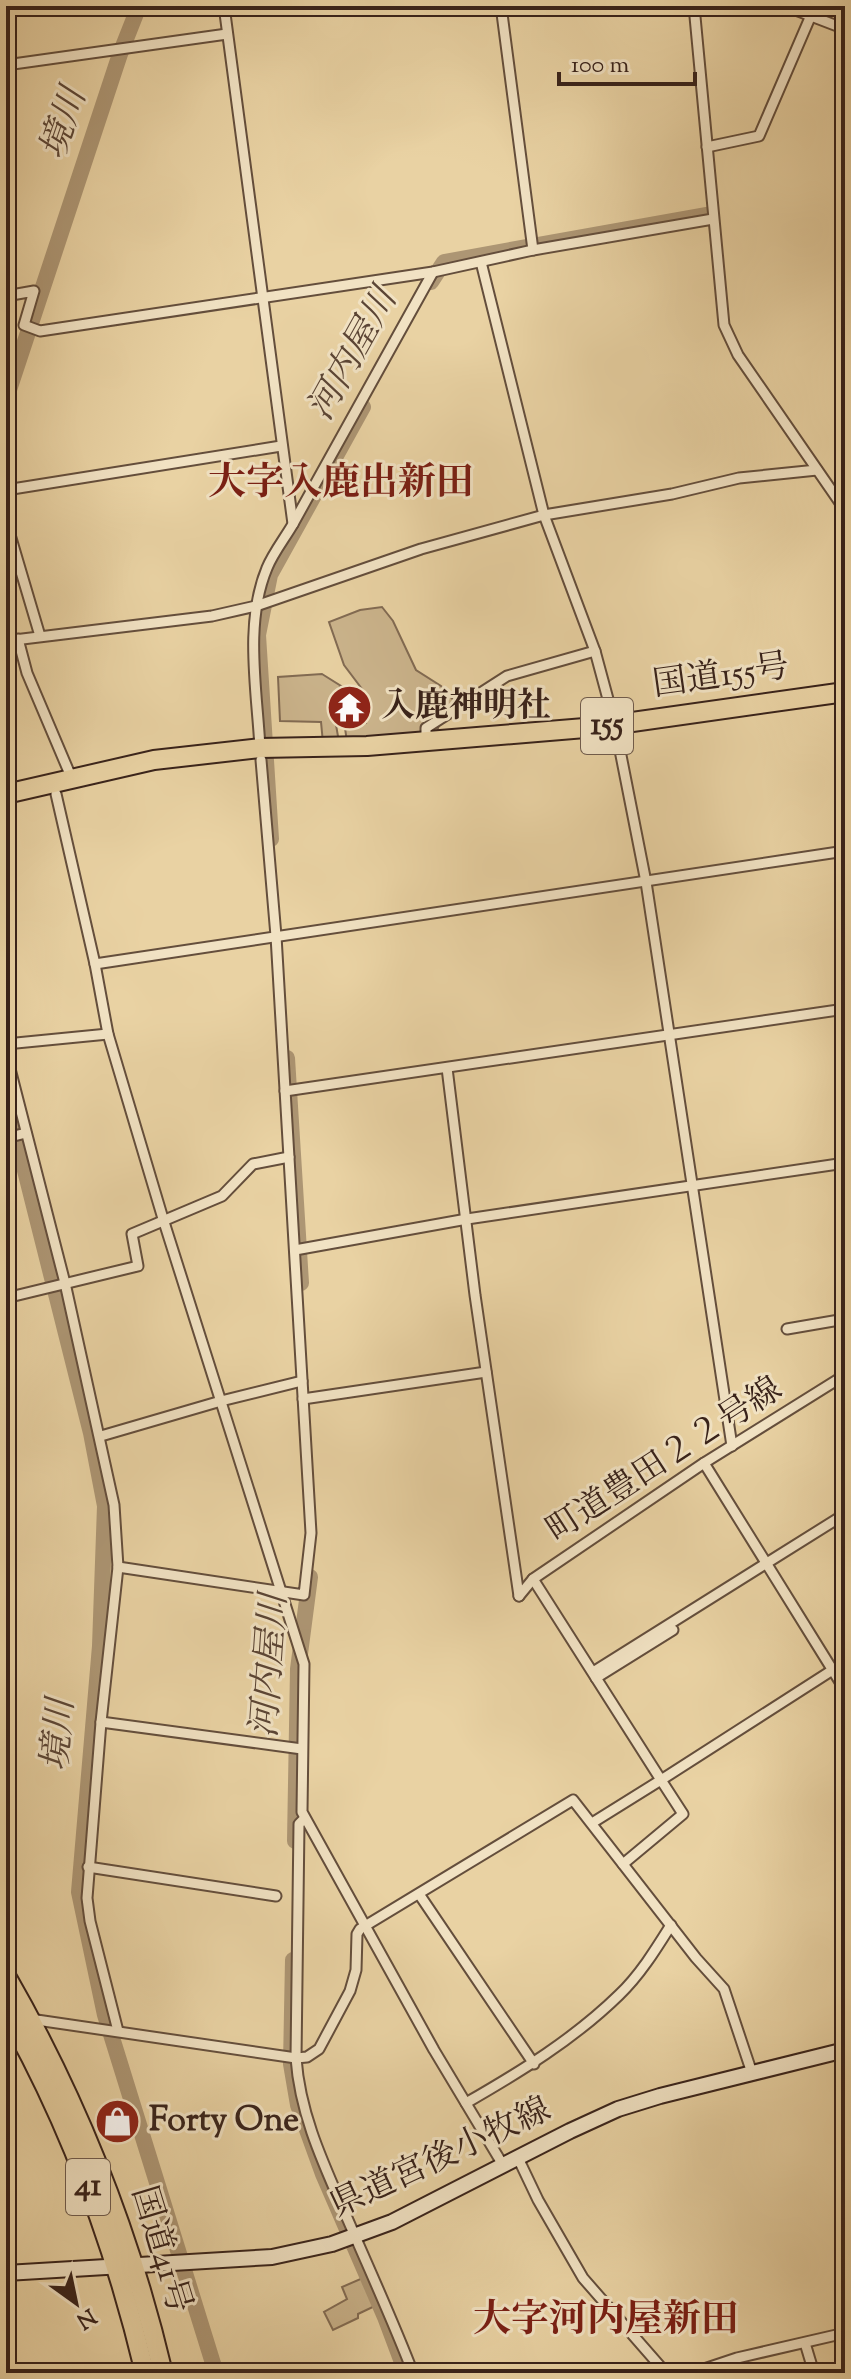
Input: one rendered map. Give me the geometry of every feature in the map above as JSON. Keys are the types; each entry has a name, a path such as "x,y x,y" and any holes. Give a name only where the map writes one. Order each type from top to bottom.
{"highway":[{"name":"国道155号","path":"6,794 154,760 426,742 615,725 845,692"},
{"name":"国道155号","path":"6,807 149,773 260,754"},
{"name":"国道41号","path":"6,1976 89,2143 125,2266 163,2373"},
{"name":"国道41号","path":"6,2011 60,2118 125,2266 145,2373"}],"main road":[{"name":"県道宮後小牧線","path":"6,2273 272,2257 355,2237 400,2218 618,2109 845,2050"}],"street":[{"path":"224,6 293,524"},
{"path":"501,6 533,250"},
{"path":"694,6 720,310 728,337 845,510"},
{"path":"785,6 813,11 845,29"},
{"path":"707,147 759,136 813,11"},
{"path":"6,65 227,34"},
{"path":"6,296 34,291 24,325 40,331 433,272 533,250 713,219"},
{"path":"481,262 544,515 595,651 615,725 646,882 732,1446"},
{"path":"118,1567 304,1595 311,1539 276,936 260,754 254,636 256,606 267,567 433,272"},
{"path":"6,490 281,446"},
{"path":"6,641 212,616 256,606 421,549 544,515 672,494 739,478 817,470"},
{"path":"6,521 40,636"},
{"path":"18,639 27,673 72,779"},
{"path":"426,742 426,728 507,676 595,651"},
{"path":"56,794 108,1034 304,1664 301,1807 304,1819 503,2165"},
{"path":"95,964 845,851"},
{"path":"285,1091 845,1009"},
{"path":"6,1044 108,1034"},
{"path":"6,1053 101,1436 114,1505 118,1567 101,1722 87,1898 118,2031"},
{"path":"303,1399 486,1372 447,1068"},
{"path":"6,1138 26,1133"},
{"path":"6,1298 138,1266 132,1234 222,1196 253,1164 289,1157"},
{"path":"295,1250 467,1219 845,1163"},
{"path":"787,1329 845,1319"},
{"name":"町道豊田２２号線","path":"486,1372 519,1596 533,1579 704,1463 845,1375"},
{"path":"101,1436 302,1381"},
{"path":"704,1463 845,1690"},
{"path":"769,1566 845,1514"},
{"path":"594,1675 845,1521"},
{"path":"533,1579 683,1814 623,1864"},
{"path":"592,1823 845,1662"},
{"path":"101,1722 302,1749"},
{"path":"30,2019 296,2058 307,2057 319,2049 350,1991 356,1970 357,1934 365,1926 573,1800 696,1958 724,1989 752,2073"},
{"path":"304,1819 299,1824 296,2058 299,2091 303,2109 413,2373"},
{"path":"88,1867 276,1896"},
{"path":"419,1894 534,2064"},
{"path":"466,2103 534,2064 620,1994 650,1958 671,1925"},
{"path":"518,2158 538,2200 583,2278 666,2373"},
{"path":"692,2373 737,2358 845,2333"},
{"path":"805,2343 814,2373"}],"shaded area":[{"path":"382,607 393,621 416,670 441,686 457,704 441,717 436,736 347,742 345,728 366,723 364,711 368,697 344,665 329,622 360,610"},
{"path":"322,674 341,686 331,696 339,742 323,743 321,722 280,721 278,677"},
{"path":"365,2277 377,2305 333,2330 324,2312 347,2299 342,2287"}],"waterway":[{"name":"境川","path":"6,399 120,54 139,6"},
{"name":"河内屋川","path":"431,282 444,262 711,214"},
{"name":"河内屋川","path":"271,839 258,635 270,575 363,407"},
{"name":"河内屋川","path":"287,1058 301,1283"},
{"name":"境川","path":"6,1095 91,1433 105,1506 100,1646 79,1892 105,2015 216,2373"},
{"name":"河内屋川","path":"295,1841 298,1669 310,1577"},
{"name":"河内屋川","path":"293,1960 291,2064 298,2105 323,2174 406,2373"}],"place":[{"name":"入鹿神明社","path":"350,707"},
{"name":"Forty One","path":"118,2121"}],"district":[{"name":"大字入鹿出新田","path":"341,485"},
{"name":"大字河内屋新田","path":"606,2322"}]}
